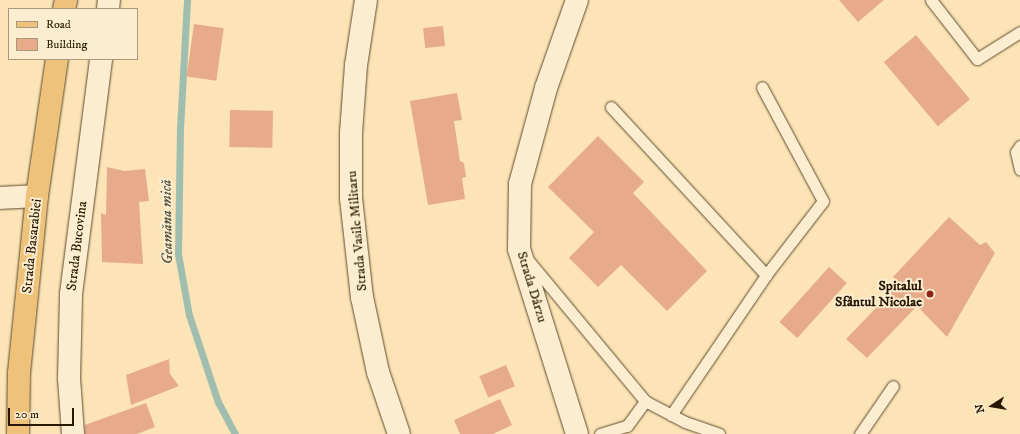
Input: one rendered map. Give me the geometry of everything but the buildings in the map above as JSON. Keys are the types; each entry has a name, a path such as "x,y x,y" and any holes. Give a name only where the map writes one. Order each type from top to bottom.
{"main road":[{"name":"Strada Basarabiei","path":"18,434 19,373 37,196 57,60"}],"street":[{"name":"Strada Vasile Militaru","path":"366,0 356,65 351,133 351,198 362,297 378,372 399,434"},
{"name":"Strada Dârzu","path":"577,0 546,88 520,184 519,249 577,434"},
{"name":"Strada Bucovina","path":"73,434 69,378 71,294 101,60"},
{"path":"0,198 37,196"}],"lane":[{"path":"931,0 977,59 1020,32"},
{"path":"672,415 766,276 823,201 762,87"},
{"path":"611,107 766,276"},
{"path":"1020,146 1016,152 1020,170"},
{"path":"519,249 645,401 672,415 719,434"},
{"path":"860,434 893,386"},
{"path":"600,434 631,430 645,401"}],"waterway":[{"name":"Geamăna mică","path":"187,0 180,128 178,254 189,315 218,402 235,434"}],"place":[{"name":"Spitalul Sfântul Nicolae","path":"930,294"}]}
